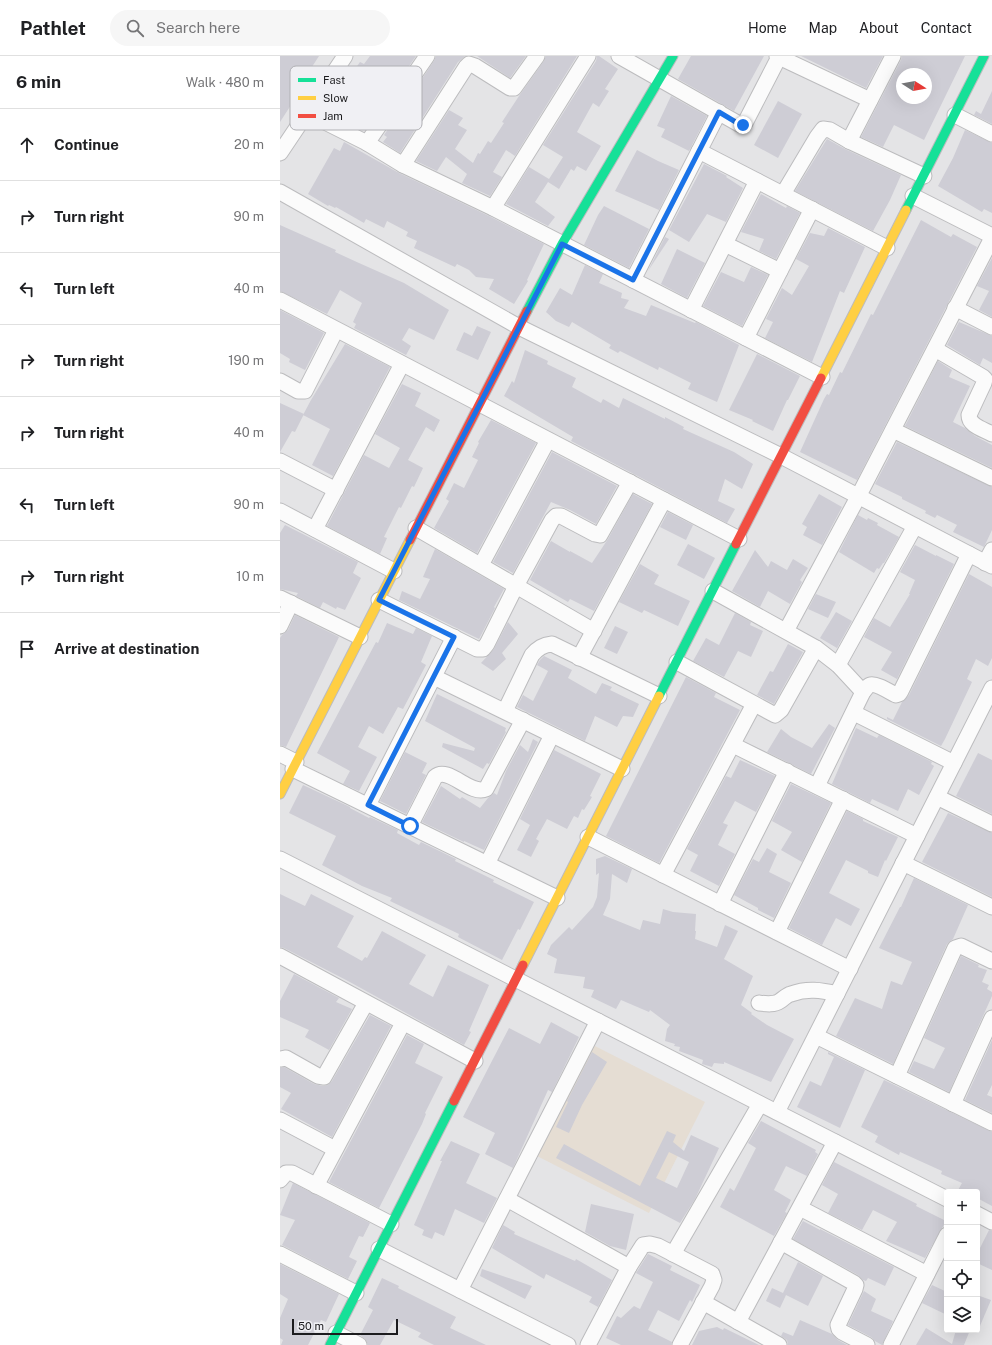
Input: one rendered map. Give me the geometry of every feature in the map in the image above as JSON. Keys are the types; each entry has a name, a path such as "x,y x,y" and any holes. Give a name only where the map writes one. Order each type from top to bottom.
{"street":[{"path":"338,66 345,56"},
{"path":"420,66 427,56"},
{"path":"404,165 469,64 510,88 514,88 537,56"},
{"path":"493,208 588,56"},
{"path":"619,56 743,125 746,123 778,56 870,100"},
{"path":"280,794 562,244 673,56"},
{"path":"849,141 893,56"},
{"path":"359,1345 333,1339 984,56"},
{"path":"633,280 719,112"},
{"path":"955,115 992,134"},
{"path":"783,194 823,129 830,130 849,141 924,176"},
{"path":"280,153 296,130"},
{"path":"341,130 367,143 404,165 493,208 822,377"},
{"path":"367,143 376,130"},
{"path":"699,151 887,248"},
{"path":"691,310 758,181"},
{"path":"280,192 519,327 781,456 969,554 990,559"},
{"path":"786,631 893,430 992,237 913,196"},
{"path":"746,338 812,209"},
{"path":"725,244 780,271"},
{"path":"280,300 739,539"},
{"path":"955,308 992,327"},
{"path":"280,381 298,391 305,391 336,330"},
{"path":"934,349 985,379 969,415 969,419 971,423 992,434"},
{"path":"315,529 402,364"},
{"path":"893,430 992,478"},
{"path":"481,565 548,440"},
{"path":"281,464 336,490"},
{"path":"379,600 477,649 483,648 487,644 516,586 552,520 556,516 561,516 595,534 600,534 630,482"},
{"path":"579,658 664,500"},
{"path":"280,511 394,571"},
{"path":"838,665 915,526"},
{"path":"416,528 594,630"},
{"path":"817,786 864,692 871,685 896,695 901,692 969,554"},
{"path":"713,591 816,648 838,665 864,692"},
{"path":"280,626 286,601 360,637"},
{"path":"368,805 454,637"},
{"path":"505,711 532,655 538,648 552,644 659,696"},
{"path":"677,662 775,715 781,710 816,648"},
{"path":"434,677 622,769"},
{"path":"777,1112 992,688"},
{"path":"663,875 754,704"},
{"path":"854,713 954,763"},
{"path":"410,826 435,777 438,774 448,776 477,790 486,789 523,720"},
{"path":"487,864 552,735"},
{"path":"733,744 917,836"},
{"path":"280,754 295,765 368,805 557,898"},
{"path":"720,904 787,771"},
{"path":"937,797 992,824"},
{"path":"777,932 843,799"},
{"path":"588,837 850,969"},
{"path":"280,859 944,1197"},
{"path":"903,863 992,907"},
{"path":"897,1076 955,948 961,946 991,957"},
{"path":"281,959 475,1061"},
{"path":"759,1003 770,1004 779,1002 789,994 809,989 820,989 837,994"},
{"path":"280,1059 286,1058 318,1076 324,1077 366,1003"},
{"path":"953,1104 992,1018"},
{"path":"460,1290 598,1021"},
{"path":"316,1186 403,1023"},
{"path":"816,1036 992,1123"},
{"path":"673,1254 760,1104"},
{"path":"280,1120 336,1149"},
{"path":"738,1322 835,1142"},
{"path":"280,1180 286,1172 292,1173 391,1224"},
{"path":"507,1199 629,1267"},
{"path":"800,1208 927,1274"},
{"path":"980,1216 992,1222"},
{"path":"891,1345 944,1241"},
{"path":"781,1242 856,1285 838,1325 842,1332 867,1345"},
{"path":"588,1345 629,1267 643,1245 650,1244 658,1246 712,1274 714,1280 680,1345"},
{"path":"379,1249 568,1345"},
{"path":"282,1259 356,1293"},
{"path":"703,1302 779,1345"}],"shaded area":[{"path":"591,1044 705,1102 649,1213 535,1155"}],"building":[{"path":"280,56 319,56 312,66 290,66 290,107 280,122"},
{"path":"370,56 416,56 409,66 357,66 360,62 364,64"},
{"path":"436,56 465,56 458,62 422,118 422,79"},
{"path":"477,56 526,56 510,78"},
{"path":"546,56 577,56 515,156 506,150 493,172 502,177 490,196 462,183 467,174 446,157 437,171 416,161 449,110 463,118 458,125 467,130 455,149 473,163 478,153 480,154 488,141 491,143 504,123 502,122"},
{"path":"597,56 618,69 605,89 609,91 599,107 593,103 577,132 601,146 586,171 577,166 574,171 571,169 559,189 548,182 535,202 555,217 548,226 506,204 529,167 549,179 563,157 543,145 596,61"},
{"path":"691,56 764,56 734,111 678,79"},
{"path":"801,56 883,56 866,88"},
{"path":"902,56 965,56 924,140 894,125 883,147 861,137 896,70 896,104 932,104 932,68 897,68"},
{"path":"992,91 992,124 974,115 976,111 981,114"},
{"path":"671,96 707,116 689,151 661,137 665,129 657,126"},
{"path":"778,101 802,114 778,158 754,145"},
{"path":"387,130 415,130 400,153 383,142 387,137 384,135"},
{"path":"965,130 992,143 992,213 984,209 982,212 938,186 953,158"},
{"path":"827,139 901,175 890,200 873,231 795,191"},
{"path":"344,142 399,173 544,244 527,280 528,281 514,304 489,289 494,279 476,277 469,270 457,264 455,267 414,248 417,241 406,236 408,232 387,221 384,228 366,219 364,223 336,207 328,206 308,194 334,148 340,151"},
{"path":"637,150 679,170 659,210 615,191"},
{"path":"704,164 727,176 726,177 743,188 726,222 707,214 689,242 669,230"},
{"path":"761,194 786,208 787,206 800,213 776,259 759,251 764,239 741,232"},
{"path":"604,206 649,229 629,268 584,245 598,215"},
{"path":"921,220 951,237 953,234 977,247 857,480 800,452 824,399 827,394 829,395 840,372 842,373 871,314 873,315"},
{"path":"280,225 404,283 449,310 434,340 409,328 402,340 411,346 406,355 354,328 356,324 353,322 362,303 340,290 327,314 280,291"},
{"path":"828,228 865,247 844,293 840,291 812,362 765,338 773,322 766,319 782,288 792,295 809,266 796,259 810,233 824,236"},
{"path":"665,237 669,239 648,271"},
{"path":"677,249 705,263 687,298 661,284"},
{"path":"992,258 992,317 979,310 989,291 977,286"},
{"path":"585,265 603,274 599,283 622,293 621,298 629,300 624,308 646,316 651,305 695,323 696,322 739,345 717,402 688,389 691,383 659,367 658,370 620,351 618,353 609,348 611,345 572,322 569,327 556,321 546,312 560,288 572,295"},
{"path":"751,267 768,275 742,326 703,306 721,272 744,282"},
{"path":"280,310 324,333 305,370 289,362 290,359 280,353"},
{"path":"959,322 992,336 992,363 983,358 980,365 947,345"},
{"path":"477,326 491,332 478,360 456,350 464,332 472,336"},
{"path":"345,344 390,367 333,476 312,465 330,429 303,415"},
{"path":"525,350 548,361 547,364 576,378 572,387 601,403 603,399 619,408 623,398 665,419 665,417 684,427 683,429 734,452 753,464 742,489 725,479 718,501 735,509 727,523 571,441 573,437 504,396 512,381 514,383"},
{"path":"757,354 800,376 773,431 752,421 753,420 729,410"},
{"path":"938,361 952,370 949,377 970,386 953,422 992,445 992,468 905,426"},
{"path":"402,384 421,393 415,406 440,420 434,432 426,427 408,460 423,468 414,487 412,486 401,508 399,507 384,537 387,538 380,554 327,526 364,455 389,468 400,448 375,434"},
{"path":"280,403 304,414 295,432 292,431 280,452"},
{"path":"491,420 536,443 477,553 434,528 449,501 446,499 454,483 464,488 478,460 472,457 479,443 478,442"},
{"path":"897,442 992,487 992,530 984,547 953,532 957,525 937,515 935,518 925,513 926,511 902,499 902,497 875,484"},
{"path":"552,452 617,486 596,524 551,502 513,573 493,562"},
{"path":"633,494 652,504 594,611 570,599 568,602 530,580 551,541 592,563 608,539"},
{"path":"819,494 842,507 822,545 803,535 807,527 802,524"},
{"path":"668,512 693,525 686,540 660,527"},
{"path":"858,515 867,520 868,518 878,523 877,525 899,537 884,563 879,569 877,568 874,573 839,552"},
{"path":"285,525 358,562 353,573 361,578 345,610 337,607 336,609 323,602 320,608 296,596 298,593 280,589 280,533"},
{"path":"688,544 715,558 704,579 677,565"},
{"path":"915,545 954,564 897,679 881,670 892,652 864,637 874,618 890,627 910,594 915,580 900,572"},
{"path":"435,549 504,589 479,639 399,600 402,591 420,599 430,579 423,577"},
{"path":"755,550 768,567 771,561 787,570 793,559 808,568 800,580 802,582 790,604 768,591 760,607 732,591"},
{"path":"640,564 659,575 654,584 690,601 678,626 644,610 642,613 619,602"},
{"path":"969,574 992,587 992,658 988,666 976,659 967,679 972,682 941,746 887,719 887,717 893,720 902,702 909,695"},
{"path":"816,594 836,602 828,618 808,609"},
{"path":"836,612 852,621 837,648 820,638"},
{"path":"735,613 751,622 750,625 763,631 751,657 738,651 724,677 693,661 706,638 719,645"},
{"path":"295,615 339,637 286,747 280,745 280,638 288,630"},
{"path":"508,622 518,634 502,653 506,659 493,671 481,663 494,649"},
{"path":"387,623 413,634 416,628 432,636 421,662 426,665 403,709 398,707 383,734 369,726 358,747 377,757 359,791 343,784 350,771 317,753 376,642 378,643"},
{"path":"615,626 628,632 617,654 604,648"},
{"path":"788,644 803,652 774,704 757,695 770,671 773,672"},
{"path":"544,656 572,670 568,678 596,694 602,683 612,687 610,690 639,704 633,717 623,716 617,727 595,716 585,741 517,707 523,695 533,701 548,671 537,665"},
{"path":"686,677 716,693 714,697 740,710 659,863 606,836"},
{"path":"437,694 506,728 506,732 489,764 487,763 483,769 442,747 443,743 474,751 475,748 425,721"},
{"path":"829,724 835,728 811,774 767,752 781,729 791,737 812,748"},
{"path":"856,728 877,738 879,735 932,762 931,764 934,766 919,795 908,789 898,811 872,799 870,803 832,784"},
{"path":"533,739 538,742 484,850 422,822 441,786 460,799 462,797 480,808 494,793 497,795 506,771 520,745 528,752"},
{"path":"554,750 601,774 590,796 592,797 584,810 582,809 578,818 574,816 567,829 547,819 536,839 539,841 531,857 517,850 530,825 520,819"},
{"path":"405,752 427,763 422,773 426,775 406,814 380,801"},
{"path":"978,753 992,760 992,814 956,796"},
{"path":"740,760 775,776 756,812 735,801 723,823 728,825 718,845 735,854 719,886 690,871 698,855 687,849 726,776 731,778"},
{"path":"791,784 831,803 802,862 781,850 792,832 772,821"},
{"path":"303,785 350,807 369,818 370,817 398,830 397,833 419,845 421,842 456,859 455,861 494,880 493,882 534,902 520,930 518,929 502,960 458,937 459,934 390,901 392,898 362,886 322,865 336,836 289,813"},
{"path":"847,811 863,819 863,821 898,837 886,861 885,860 878,877 846,860 829,893 860,909 851,926 836,918 822,945 789,928"},
{"path":"948,813 992,833 992,897 922,862"},
{"path":"767,848 777,854 769,872 791,883 774,918 734,895 753,859 759,862"},
{"path":"605,856 632,869 627,883 612,874 610,899 603,915 640,930 643,920 660,924 663,909 673,912 696,914 695,939 717,947 725,925 738,931 724,959 753,976 741,1005 767,1025 794,1039 771,1082 724,1062 724,1064 714,1063 712,1067 702,1064 703,1060 679,1051 680,1047 674,1046 675,1044 665,1041 667,1029 670,1025 650,1010 649,1012 621,1000 616,1009 591,997 594,990 583,988 585,977 554,973 557,959 547,954 551,945 569,927 572,930 593,907 597,897 599,873 596,875 596,859"},
{"path":"914,878 968,905 953,939 947,944 893,1064 836,1036 855,998 882,1009 891,981 902,985 912,962 879,948 901,907"},
{"path":"280,894 305,906 311,894 354,916 337,947 362,961 365,957 367,958 382,931 426,955 409,984 433,997 448,965 489,985 469,1031 471,1032 464,1045 348,981 280,947"},
{"path":"961,956 979,965 978,967 987,970 982,982 989,985 987,989 992,992 992,996 949,1092 909,1072 914,1061 934,1069 945,1048 924,1038"},
{"path":"294,974 339,998 336,1002 352,1009 329,1050 305,1037 309,1030 280,1017 280,1001"},
{"path":"370,1015 391,1026 332,1137 281,1109 291,1093 280,1087 280,1068 284,1067 314,1084 323,1086 328,1085 332,1081"},
{"path":"551,1022 579,1037 552,1092 548,1090 513,1168 485,1154 495,1133 463,1117 509,1028 540,1044"},
{"path":"407,1035 424,1044 415,1063 443,1077 425,1113 426,1114 422,1124 379,1208 329,1182"},
{"path":"992,1040 992,1085 987,1095 992,1097 992,1113 965,1100"},
{"path":"592,1052 607,1062 582,1105 569,1133 556,1127 568,1102 567,1101"},
{"path":"828,1052 865,1070 840,1128 797,1107 810,1081 821,1086 834,1057 828,1054"},
{"path":"884,1080 992,1132 992,1206 980,1200 980,1189 959,1189 962,1183 941,1174 942,1171 900,1152 899,1155 875,1142 878,1136 861,1127"},
{"path":"761,1121 816,1150 815,1152 818,1154 807,1176 786,1166 774,1190 791,1200 785,1212 787,1213 774,1236 720,1207 730,1188 734,1191 756,1148 748,1143"},
{"path":"667,1131 676,1135 673,1142 684,1151 691,1135 719,1148 695,1199 680,1223 556,1158 564,1144 640,1186","holes":["669,1152 689,1162 677,1188 656,1178"]},
{"path":"451,1141 480,1154 466,1183 497,1198 484,1223 455,1209 444,1236 435,1232 432,1239 422,1235 424,1230 414,1225 442,1161 440,1161"},
{"path":"834,1162 917,1204 916,1206 944,1220 944,1225 925,1258 886,1241 897,1222 873,1210 862,1230 828,1213 838,1194 822,1185"},
{"path":"293,1183 370,1223 363,1237 359,1236 349,1257 357,1261 348,1279 282,1245 295,1220 280,1215"},
{"path":"591,1204 634,1214 626,1250 610,1246 585,1232"},
{"path":"803,1221 894,1267 885,1286 868,1278 866,1281 863,1280 858,1275 793,1239"},
{"path":"503,1225 515,1232 514,1234 575,1261 576,1259 612,1280 598,1307 589,1302 592,1297 546,1274 544,1279 492,1248"},
{"path":"989,1230 992,1231 992,1270 980,1264 980,1248"},
{"path":"648,1254 672,1266 670,1270 700,1285 692,1302 690,1300 679,1321 658,1310 648,1330 672,1342 671,1345 621,1345 606,1338 617,1316 621,1318 634,1306 640,1309 653,1282 636,1273"},
{"path":"798,1262 823,1276 808,1306 786,1295 780,1308 766,1301 772,1288 783,1293"},
{"path":"280,1264 339,1294 326,1322 321,1320 308,1345 281,1345 283,1340 280,1338 280,1318 288,1299 280,1294"},
{"path":"482,1269 532,1286 525,1299 480,1276"},
{"path":"382,1278 399,1286 398,1288 456,1317 450,1328 486,1345 434,1345 418,1337 421,1333 394,1320 380,1345 368,1345 366,1340 360,1335 373,1310 368,1307"},
{"path":"932,1285 944,1291 944,1314 922,1303"},
{"path":"864,1291 876,1299 871,1311 893,1321 882,1345 871,1337 848,1325"},
{"path":"980,1296 991,1300 980,1326"},
{"path":"800,1320 832,1334 838,1340 847,1345 788,1345 787,1340 781,1336 783,1332 793,1336"},
{"path":"717,1327 723,1330 724,1328 759,1345 692,1345 699,1331"},
{"path":"926,1328 952,1344 955,1333 969,1333 964,1345 916,1345"}],"traffic: fast":[{"path":"527,311 562,244 673,56"},
{"path":"906,210 984,56"},
{"path":"659,696 736,544"},
{"path":"330,1345 454,1101"}],"traffic: slow":[{"path":"821,378 906,210"},
{"path":"280,794 410,540"},
{"path":"523,965 659,696"}],"traffic: jam":[{"path":"410,540 527,311"},
{"path":"736,544 821,378"},
{"path":"454,1101 523,965"}],"route":[{"path":"410,826 368,805 454,637 379,600 562,244 633,280 719,112 743,125"}]}
